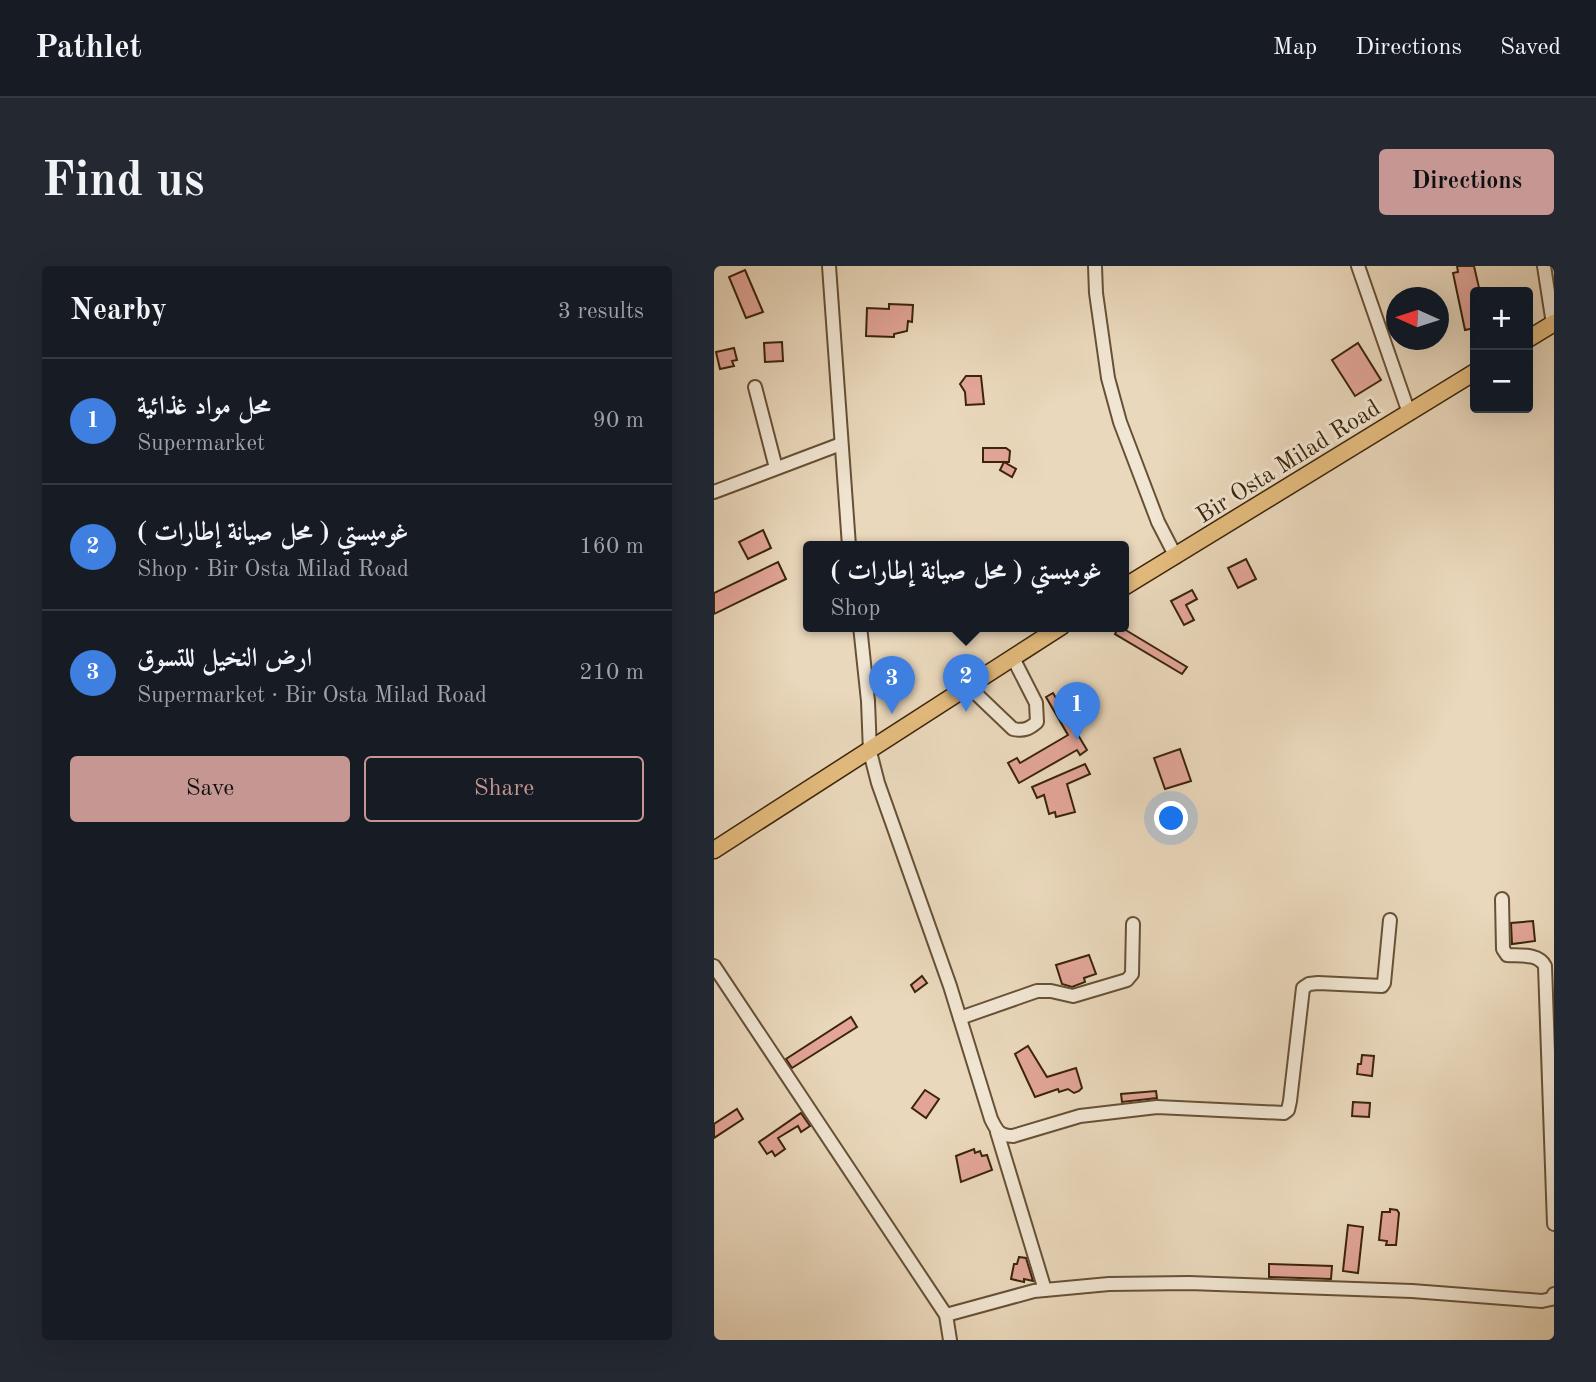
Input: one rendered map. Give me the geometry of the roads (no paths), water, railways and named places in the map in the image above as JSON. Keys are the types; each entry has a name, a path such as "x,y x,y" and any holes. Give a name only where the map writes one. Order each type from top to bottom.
{"main road":[{"path":"1533,337 1553,323"},
{"name":"Bir Osta Milad Road","path":"1129,584 1470,375"},
{"path":"714,850 1053,632"}],"street":[{"path":"829,266 849,541"},
{"path":"1095,266 1101,333 1114,400 1158,522 1176,557"},
{"path":"1358,266 1409,413"},
{"path":"1544,266 1553,323"},
{"path":"755,387 776,468"},
{"path":"715,487 841,444"},
{"path":"861,632 870,752 887,810 960,1018 1045,1290"},
{"path":"969,687 1013,729 1022,731 1031,728 1037,722 1036,704 1013,658"},
{"path":"1502,899 1503,949 1507,955 1536,957 1543,961 1545,966 1554,1224"},
{"path":"997,1132 1004,1136 1013,1136 1080,1116 1157,1107 1284,1113 1288,1110 1290,1101 1303,988 1318,983 1382,986 1390,920"},
{"path":"960,1018 1037,991 1073,996 1126,980 1132,974 1133,924"},
{"path":"714,966 946,1315 950,1340"},
{"path":"946,1315 1034,1291 1109,1284 1189,1283 1412,1291 1542,1301 1551,1299 1554,1294"}],"place":[{"name":"غوميستي ( محل صيانة إطارات )","path":"966,712"},
{"name":"ارض النخيل للتسوق","path":"892,714"},
{"name":"محل مواد غذائية","path":"1077,740"}]}
